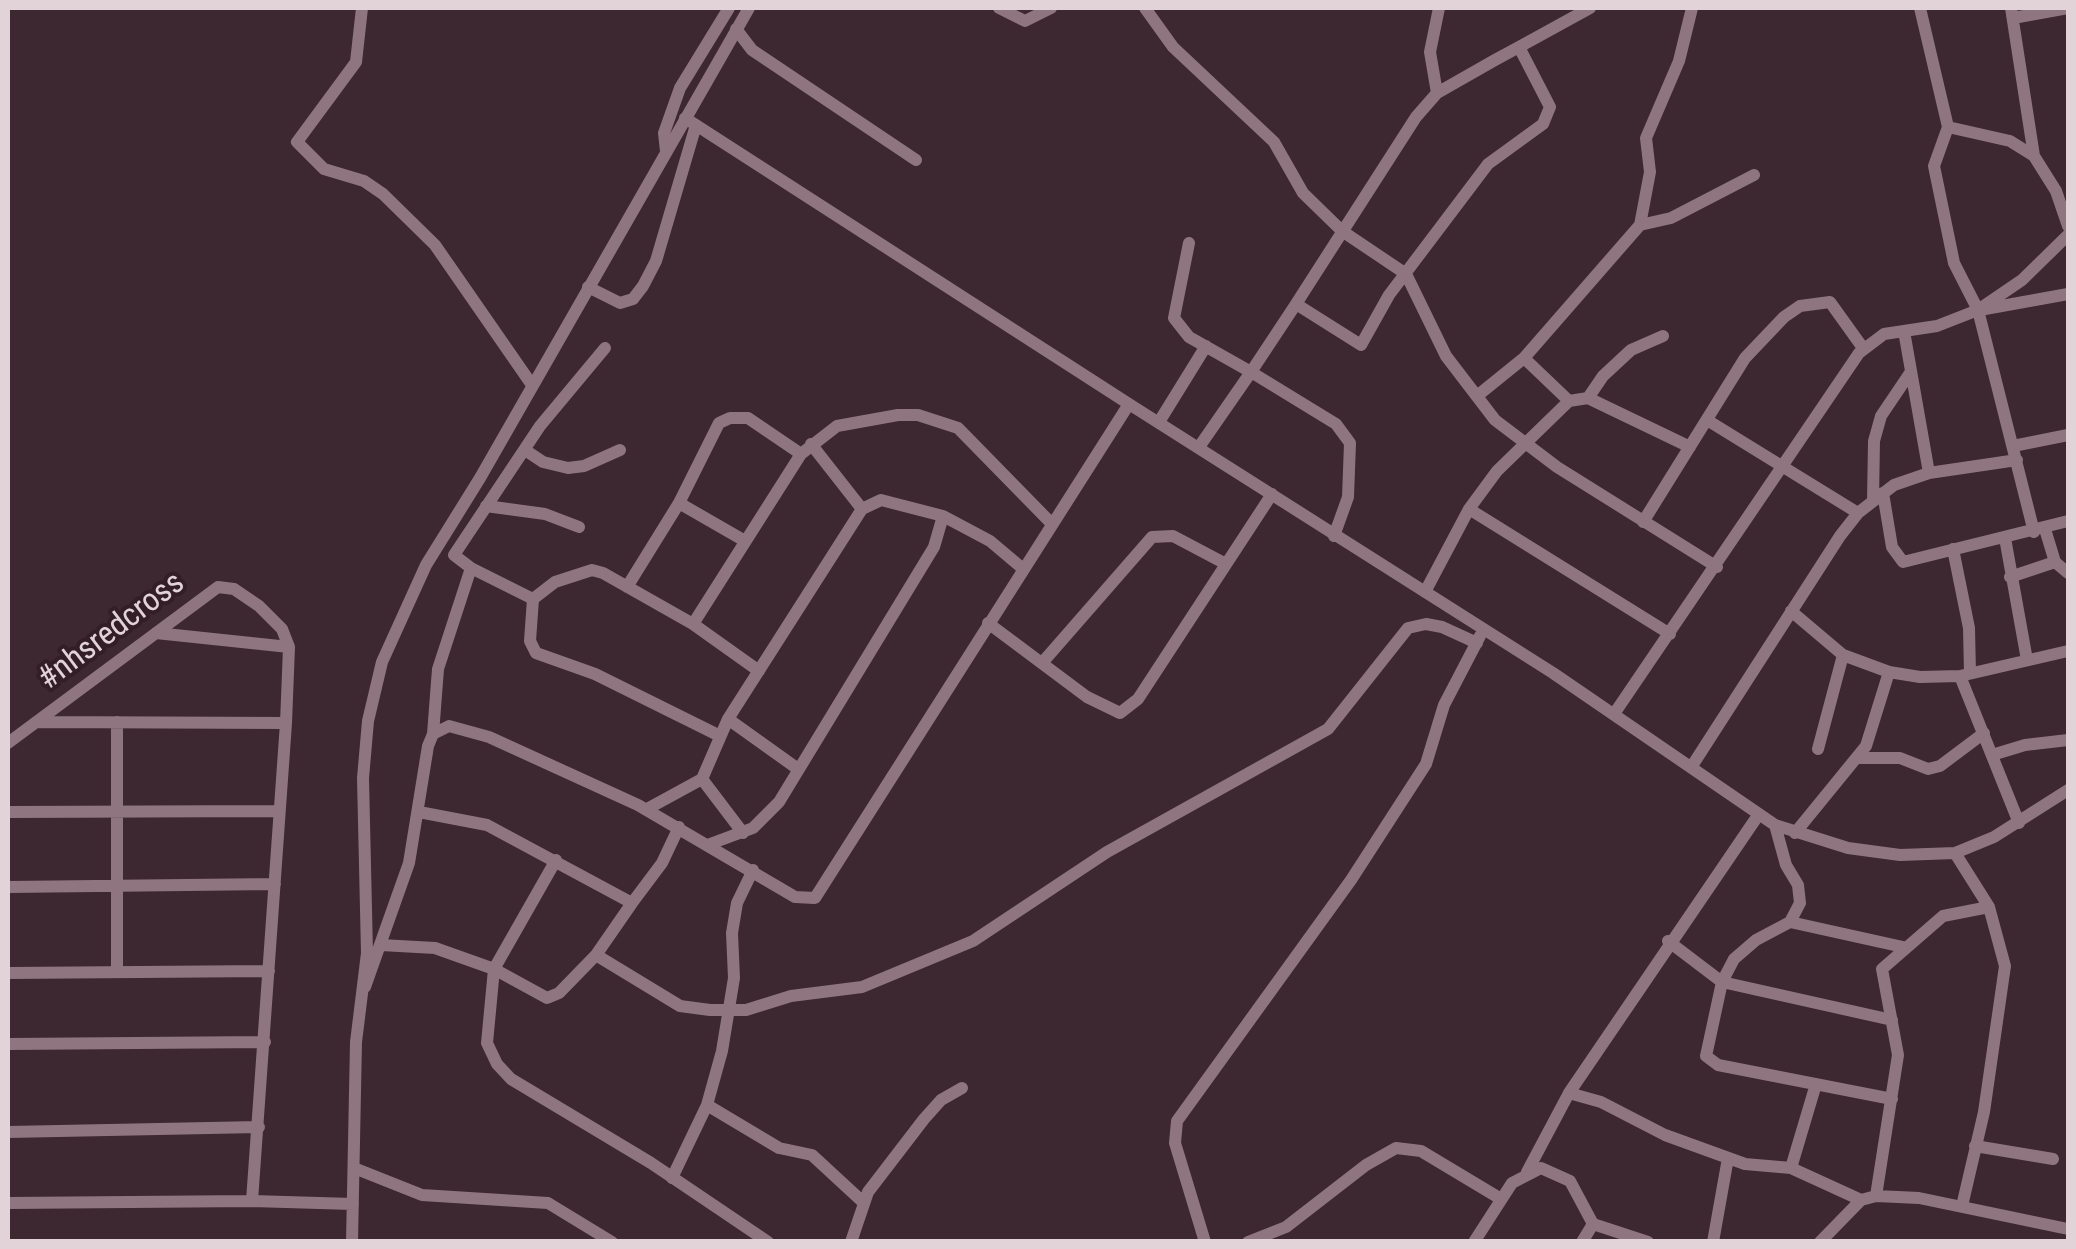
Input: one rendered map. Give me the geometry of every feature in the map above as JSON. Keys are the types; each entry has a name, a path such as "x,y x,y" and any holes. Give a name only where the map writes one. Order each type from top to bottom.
{"street":[{"path":"362,8 356,62 296,142 324,169 364,180 383,194 434,245 532,385"},
{"path":"666,151 664,133 680,88 729,8"},
{"path":"352,1242 356,1042 364,987 363,778 368,721 382,662 426,564 440,546 666,151 690,121 749,8"},
{"path":"999,8 1025,21 1051,8"},
{"path":"1145,8 1173,47 1274,142 1302,193 1342,230 1406,274 1446,356 1495,420 1643,522 1717,567"},
{"path":"1437,93 1430,52 1439,8"},
{"path":"1200,447 1437,93 1590,8"},
{"path":"1477,396 1524,358 1640,225 1650,172 1646,138 1679,61 1692,8"},
{"path":"1920,8 1948,127 1934,166 1954,263 1978,310 2039,531 2055,562 2068,574"},
{"path":"2068,8 2012,13 2034,156 2056,190 2068,226"},
{"path":"736,28 752,50 916,160"},
{"path":"1296,304 1361,345 1406,274 1488,164 1544,124 1550,107 1519,47"},
{"path":"588,288 620,303 633,299 643,286 656,260 690,121"},
{"path":"690,121 1424,592 1480,636 1614,714 1775,825 1795,833 1900,854 1956,853 2019,823 2068,790"},
{"path":"1948,127 2010,141 2034,156"},
{"path":"1640,225 1671,218 1754,174"},
{"path":"1978,310 2022,280 2068,234"},
{"path":"1189,243 1174,318 1189,337 1346,433 1350,442 1348,498 1334,536"},
{"path":"1614,714 1863,348 1884,334 1937,326 1978,310 2068,294"},
{"path":"1643,522 1745,358 1765,334 1800,306 1820,300 1837,306 1863,348"},
{"path":"1904,331 1929,473"},
{"path":"1588,398 1603,376 1631,350 1663,336"},
{"path":"1159,422 1206,346"},
{"path":"454,554 524,450 605,348"},
{"path":"1524,358 1569,401"},
{"path":"1910,373 1880,416 1871,471 1892,547 1900,560 2039,531 2068,521"},
{"path":"1424,592 1469,509 1525,441 1569,401 1588,398 1690,447"},
{"path":"433,734 449,726 465,728 647,810 795,897 815,898 1128,404"},
{"path":"693,624 806,449 837,426 879,416 918,415 941,421 971,440 1051,523"},
{"path":"627,587 679,503 719,423 730,418 748,418 806,449 862,509"},
{"path":"1707,420 1858,513"},
{"path":"1692,766 1858,513 1878,497 1929,473 2015,453 2068,435"},
{"path":"524,450 543,462 568,468 584,466 620,450"},
{"path":"988,623 1087,697 1120,714 1138,699 1272,494"},
{"path":"647,810 702,779 716,754 718,735 862,509 881,500 943,516 990,541 1022,568"},
{"path":"679,503 745,541"},
{"path":"486,506 545,514 578,527"},
{"path":"1469,509 1670,634"},
{"path":"710,844 743,833 763,821 780,802 934,547 943,516"},
{"path":"1042,663 1152,537 1173,536 1226,564"},
{"path":"2004,538 2026,660"},
{"path":"440,546 471,568 533,599"},
{"path":"1953,549 1970,628 1965,674 2019,823"},
{"path":"2010,577 2055,562"},
{"path":"364,987 410,862 433,734 438,669 471,568"},
{"path":"718,735 595,674 536,652 530,641 533,599 554,582 592,570 693,624 760,671"},
{"name":"#nhsredcross","path":"8,743 218,587 234,589 260,606 282,629 288,647"},
{"path":"1791,612 1842,655 1888,672 1965,674 2068,651"},
{"path":"596,956 680,1006 728,1011 791,996 862,987 949,954 1053,892 1107,852 1328,728 1408,628 1426,624 1480,636"},
{"path":"156,633 288,647 276,884 252,1201"},
{"path":"1206,1242 1175,1143 1176,1121 1351,880 1426,764 1444,706 1480,636"},
{"path":"1818,749 1842,655"},
{"path":"1795,833 1857,758 1871,734 1888,672"},
{"path":"728,719 798,769"},
{"path":"36,722 286,722"},
{"path":"116,722 116,972"},
{"path":"1857,758 1900,758 1928,768 1940,766 1984,732"},
{"path":"1992,755 2026,745 2068,740"},
{"path":"702,779 743,833"},
{"path":"8,812 277,811"},
{"path":"418,812 486,825 632,902"},
{"path":"1474,1242 1501,1199 1527,1172 1569,1093 1668,941 1759,814"},
{"path":"1775,825 1786,865 1801,894 1790,922 1744,948 1722,982 1704,1048 1709,1060 1892,1099"},
{"path":"381,945 435,948 494,969 547,998 559,993 596,956 662,863 679,827"},
{"path":"1956,853 1989,907 2005,966 1984,1112 1962,1206"},
{"path":"556,860 494,969 487,1042 497,1064 511,1079 768,1242"},
{"path":"672,1178 707,1105 728,1011 737,903 752,870"},
{"path":"8,887 276,884"},
{"path":"1876,1196 1898,1055 1882,969 1943,916 1989,907"},
{"path":"1790,922 1903,947"},
{"path":"1668,941 1722,982 1892,1020"},
{"path":"8,972 270,971"},
{"path":"8,1044 265,1042"},
{"path":"1791,1168 1816,1084"},
{"path":"851,1242 864,1203 924,1119 941,1100 962,1088"},
{"path":"1569,1093 1588,1096 1664,1135 1756,1166 1791,1168 1861,1200"},
{"path":"707,1105 779,1148 812,1154 864,1203"},
{"path":"8,1132 259,1128"},
{"path":"1975,1146 2052,1159"},
{"path":"1248,1242 1286,1227 1366,1165 1396,1148 1421,1151 1501,1199"},
{"path":"1713,1242 1728,1158"},
{"path":"354,1168 422,1195 548,1203 612,1242"},
{"path":"1527,1172 1540,1168 1570,1181 1586,1204 1593,1224"},
{"path":"1820,1242 1861,1200 1876,1196 1962,1206 2068,1229"},
{"path":"8,1203 353,1204"},
{"path":"1582,1242 1593,1224"},
{"path":"1593,1224 1648,1242"}]}
